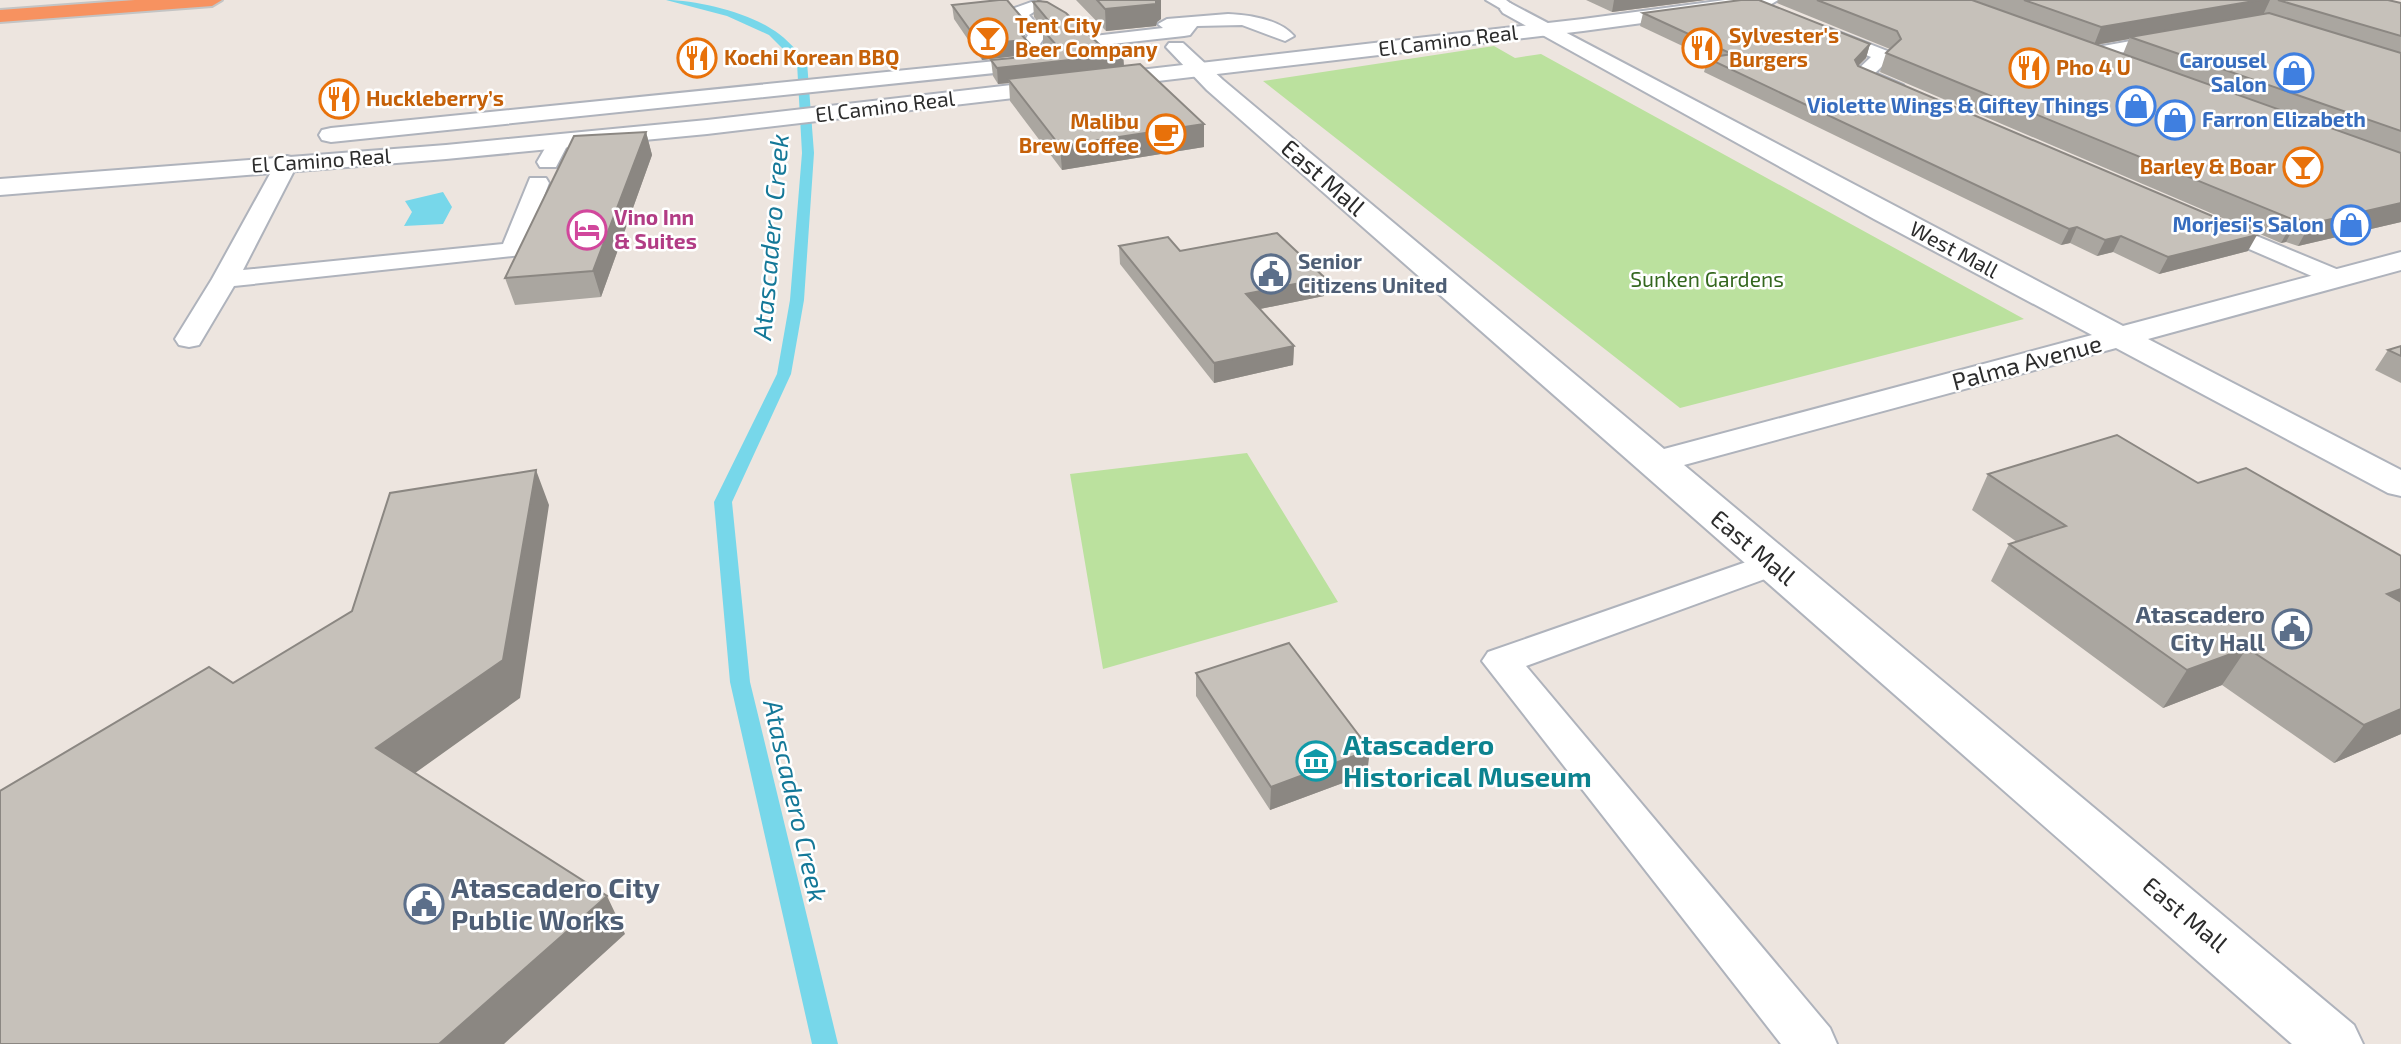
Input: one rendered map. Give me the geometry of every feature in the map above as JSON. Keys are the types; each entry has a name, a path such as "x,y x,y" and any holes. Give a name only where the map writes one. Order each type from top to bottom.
{"highway":[{"path":"0,16 212,0"}],"street":[{"name":"El Camino Real","path":"1476,12 1502,4"},
{"name":"West Mall","path":"1502,4 1546,17 2120,338 2401,485"},
{"name":"El Camino Real","path":"0,187 286,163 548,162 782,119 1192,54 1546,17 1767,6"},
{"path":"1237,41 1292,35"},
{"path":"2060,44 2125,69"},
{"name":"El Camino Real","path":"307,137 1046,62 1087,45 1192,54"},
{"name":"East Mall","path":"1192,54 1652,463 2334,1044"},
{"name":"Palma Avenue","path":"1652,463 2401,261"}],"lane":[{"path":"1046,62 1031,45 1037,35 1018,13 1035,2 1059,10"},
{"path":"1167,24 1230,18 1264,23 1292,35"},
{"path":"1087,45 1184,31 1196,21"},
{"path":"1808,25 1884,56 1862,74 1911,95"},
{"path":"1087,45 1125,29"},
{"path":"2086,54 2194,35"},
{"path":"225,279 513,250 548,162"},
{"path":"189,339 225,279 286,163"},
{"path":"2198,218 2337,278"},
{"path":"1772,564 1501,662 1812,1044"}],"green space":[{"name":"Sunken Gardens","path":"1494,46 1515,58 1541,54 2024,319 1680,408 1263,81"},
{"path":"1247,453 1338,602 1103,669 1070,474"}],"water":[{"path":"443,192 452,207 443,224 404,226 412,212 405,201"}],"building":[{"path":"1007,0 1024,20 1019,32 1037,52 1045,55 1058,47 1042,29 1048,20 1033,2 1038,1 1047,2 1066,13 1100,45 1114,45 1123,54 997,68 991,60 1023,57 1028,51 1025,43 1014,41 980,44 952,5"},
{"path":"1097,0 1156,0 1156,4 1105,9"},
{"path":"1759,0 1870,44 1855,60 1858,66 2257,235 2168,257 2121,236 2105,240 2077,227 2069,229 1707,58 1732,54 1643,13"},
{"path":"1817,0 1972,0 2401,153 2401,203 2310,224 2294,220 1886,53 1901,39 1897,31"},
{"path":"2024,0 2260,0 2101,27"},
{"path":"2278,0 2388,0 2401,3 2401,36"},
{"path":"2269,13 2401,53 2401,131 2130,37"},
{"path":"1140,64 1204,124 1060,146 1008,79"},
{"path":"646,132 593,271 505,278 574,136"},
{"path":"1277,233 1325,278 1246,294 1294,346 1214,363 1119,246 1168,237 1180,251"},
{"path":"2401,346 2401,356 2388,350"},
{"path":"2117,435 2198,483 2246,468 2401,556 2401,589 2387,594 2401,602 2401,709 2364,725 2247,648 2187,670 2009,544 2066,526 1988,474"},
{"path":"536,470 503,660 376,748 607,896 439,1044 0,1044 0,791 209,667 233,683 352,611 390,493"},
{"path":"1289,643 1370,750 1271,787 1196,673"}],"waterway":[{"name":"Atascadero Creek","path":"670,0 730,14 772,33 802,62 808,153 797,300 784,374 723,502 740,682 825,1044"}],"place":[{"name":"Tent City Beer Company","path":"988,38"},
{"name":"Sylvester's Burgers","path":"1702,48"},
{"name":"Kochi Korean BBQ","path":"697,58"},
{"name":"Pho 4 U","path":"2029,68"},
{"name":"Carousel Salon","path":"2294,73"},
{"name":"Huckleberry’s","path":"339,99"},
{"name":"Violette Wings & Giftey Things","path":"2136,106"},
{"name":"Farron Elizabeth","path":"2175,120"},
{"name":"Malibu Brew Coffee","path":"1166,134"},
{"name":"Barley & Boar","path":"2303,167"},
{"name":"Morjesi's Salon","path":"2351,225"},
{"name":"Vino Inn & Suites","path":"587,230"},
{"name":"Senior Citizens United","path":"1271,274"},
{"name":"Atascadero City Hall","path":"2292,629"},
{"name":"Atascadero Historical Museum","path":"1316,761"},
{"name":"Atascadero City Public Works","path":"424,904"}]}
